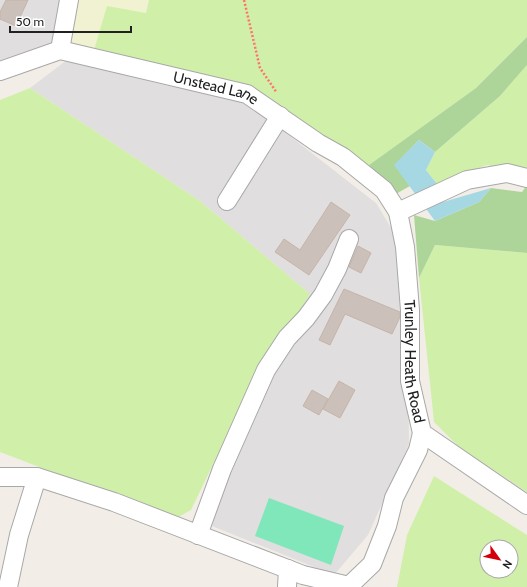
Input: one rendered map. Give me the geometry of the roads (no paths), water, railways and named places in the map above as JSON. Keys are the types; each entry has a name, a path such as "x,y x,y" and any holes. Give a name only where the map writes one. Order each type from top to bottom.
{"street":[{"path":"0,71 60,50 69,0"},
{"name":"Unstead Lane","path":"60,50 247,94 343,157 384,190 398,212"},
{"path":"227,201 280,116"},
{"path":"398,212 467,180 506,173 527,178"},
{"name":"Trunley Heath Road","path":"398,212 405,247 410,310 410,381 422,433 527,505"},
{"path":"198,535 222,469 266,370 287,338 306,318 323,294 337,269 349,239"},
{"path":"0,477 37,476 114,502 303,575 349,586 372,564 387,526 394,498 418,450 422,433"},
{"path":"8,587 19,535 37,476"},
{"path":"287,587 288,569"}],"water":[{"path":"419,140 435,152 426,170 437,184 443,202 491,188 479,202 435,221 394,165"}]}
